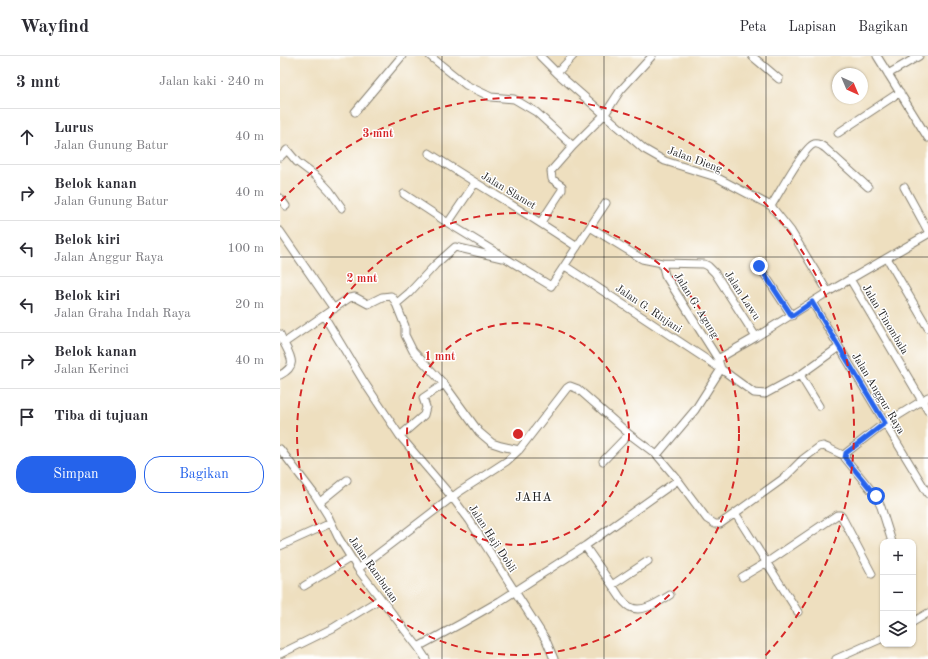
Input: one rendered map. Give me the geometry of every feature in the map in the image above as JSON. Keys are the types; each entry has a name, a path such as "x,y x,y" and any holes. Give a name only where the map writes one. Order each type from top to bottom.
{"street":[{"path":"355,112 402,56"},
{"path":"430,56 466,85 491,97 514,99 536,112 573,146"},
{"name":"Jalan Dieng","path":"540,56 644,149 665,161 716,177 771,206 791,231 828,292"},
{"path":"557,72 573,56"},
{"path":"541,222 562,190 562,186 552,179 551,171 573,146 605,114 609,105 620,91 652,56"},
{"path":"752,56 779,79"},
{"path":"878,56 928,138"},
{"path":"888,74 919,56"},
{"path":"838,132 900,92"},
{"path":"771,206 794,168 811,146 816,144 820,144 825,148 868,188"},
{"path":"280,157 287,150 297,162 317,177 330,191 342,208"},
{"name":"Jalan Slamet","path":"428,153 541,222 577,247"},
{"path":"448,223 475,183"},
{"path":"718,358 792,316 828,292 928,234 904,187"},
{"path":"404,194 448,223 551,286 606,203"},
{"path":"280,198 286,206"},
{"path":"590,227 642,260 662,263"},
{"path":"280,231 334,309"},
{"path":"396,304 455,247 509,260"},
{"path":"887,258 928,328"},
{"name":"Jalan Lawu","path":"662,263 704,264 708,266 715,273 756,337"},
{"name":"Jalan G. Agung","path":"662,263 665,275 718,358 721,369"},
{"name":"Jalan G. Rinjani","path":"565,266 721,369 754,393 765,394 800,375 839,347"},
{"path":"759,266 792,316"},
{"name":"Jalan Tinombala","path":"850,279 925,399 928,411"},
{"path":"284,342 349,298 355,297 368,304 382,297 391,296 405,326 405,335 409,346 444,384 478,432 492,444 519,450"},
{"name":"Jalan Anggur Raya","path":"812,302 928,494"},
{"name":"Jalan Haji Dobli","path":"324,316 364,382 400,436 452,497 477,531 546,640 554,659"},
{"path":"280,334 292,360 292,365 289,370 280,375"},
{"path":"658,455 695,410 721,369"},
{"path":"800,375 818,406"},
{"path":"400,436 424,414 426,407 423,398 444,384"},
{"path":"358,569 452,497 507,461 519,450 570,386 578,389 629,434 658,455 707,519 715,524 720,524 784,478 803,459 818,447 823,446 845,456 845,458 876,496 891,539"},
{"path":"845,456 846,453 885,423 925,399"},
{"path":"603,461 629,434"},
{"name":"Jalan Rambutan","path":"280,449 320,502 350,558 426,659"},
{"path":"320,502 348,480"},
{"path":"418,647 462,623 585,546 678,480"},
{"path":"735,513 798,612"},
{"path":"742,577 766,563 837,515 842,517 872,574"},
{"path":"280,546 331,523"},
{"path":"585,546 625,604 630,608 636,609 647,607 670,595"},
{"path":"304,586 350,558"},
{"path":"612,585 648,561"},
{"path":"283,652 333,628 380,599"},
{"path":"916,620 928,613"},
{"path":"836,659 880,639"}],"district":[{"name":"JAHA","path":"534,497"}],"route":[{"path":"759,266 792,316 812,302 885,423 846,453 845,458 876,496"}]}
